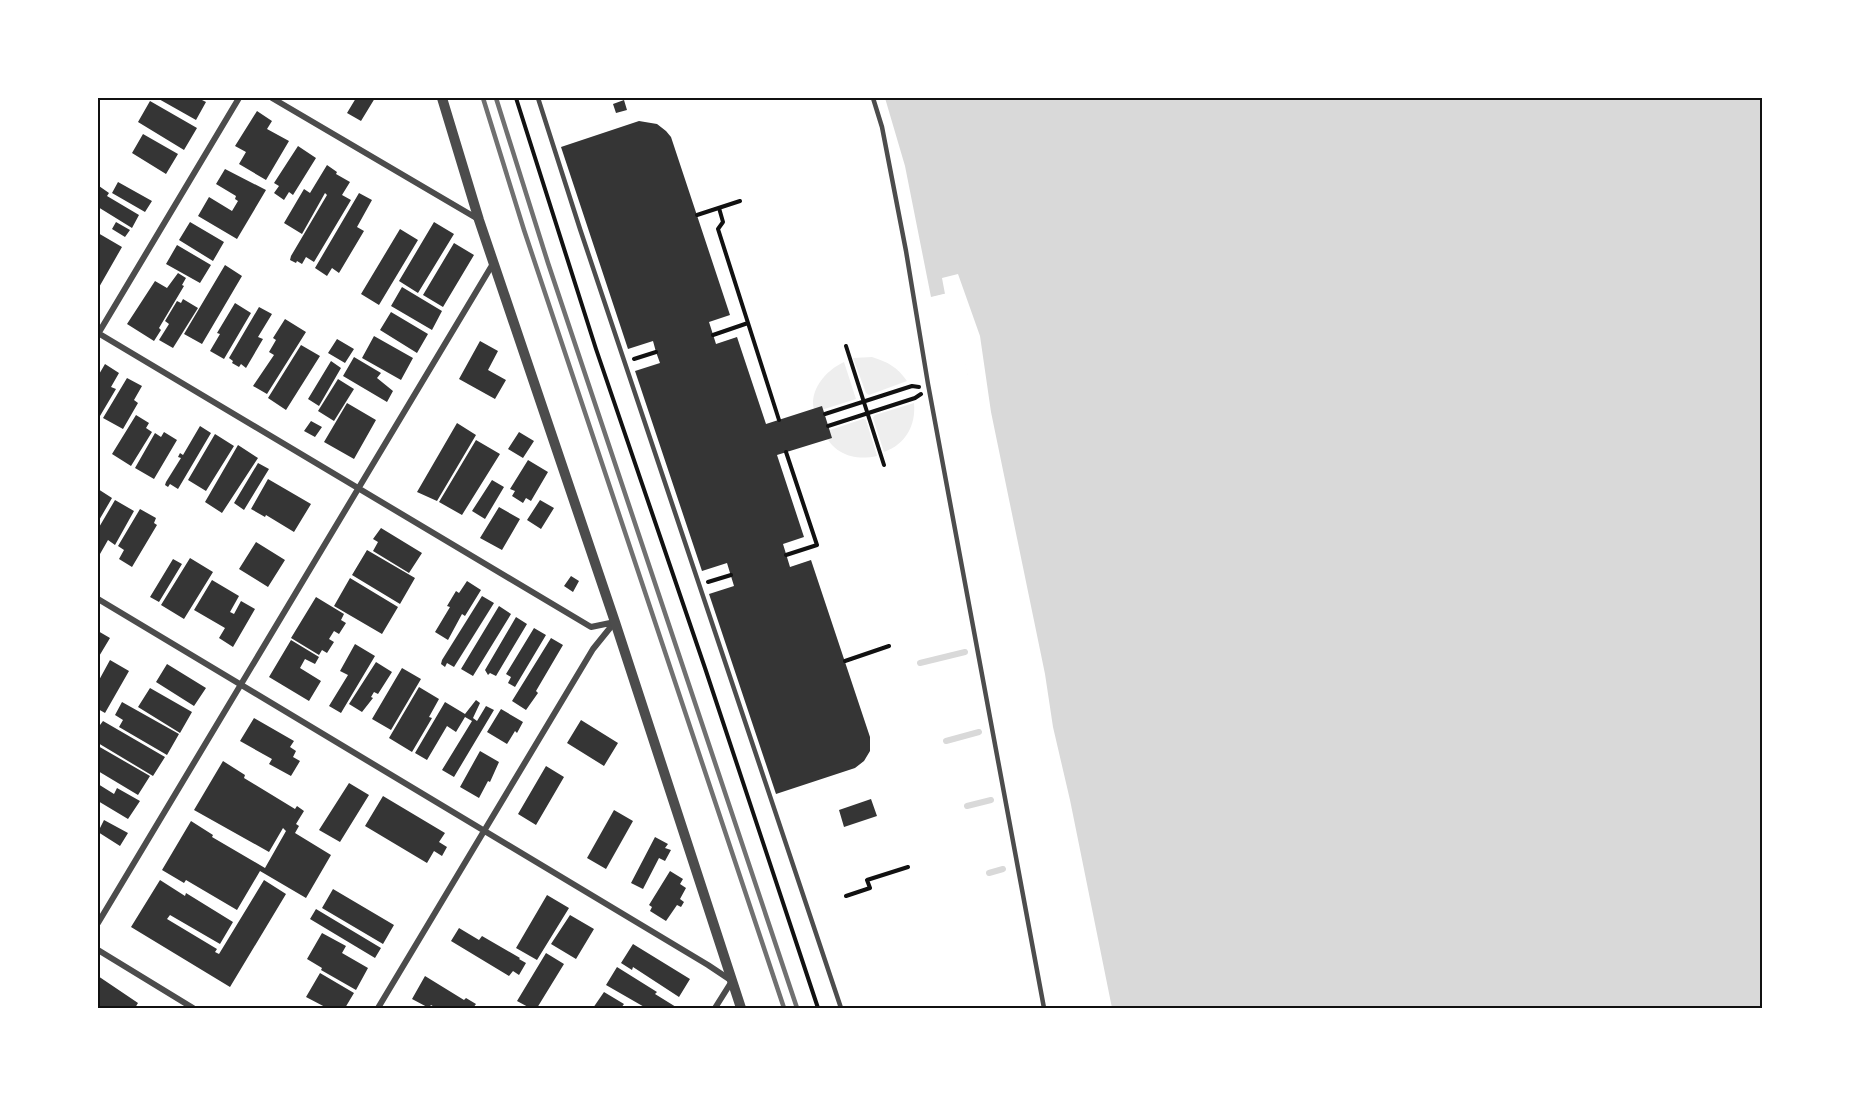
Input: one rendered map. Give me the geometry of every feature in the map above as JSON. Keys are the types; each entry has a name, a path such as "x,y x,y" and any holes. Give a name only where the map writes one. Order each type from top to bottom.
{"street":[{"path":"239,98 98,333 591,627 615,622"},
{"path":"272,98 479,220"},
{"path":"442,98 479,220 615,622 741,1008"},
{"path":"98,923 494,261"},
{"path":"98,599 698,958 732,981"},
{"path":"378,1008 592,649 615,622"},
{"path":"98,950 193,1008"},
{"path":"715,1008 732,981"}],"lane":[{"path":"538,98 841,1008"},
{"path":"873,98 890,164 929,389 1044,1008"}],"path":[{"path":"516,98 596,349 818,1008"},
{"path":"697,215 740,201"},
{"path":"718,208 723,222 718,229 779,420"},
{"path":"713,335 748,323"},
{"path":"846,346 884,465"},
{"path":"630,360 656,352"},
{"path":"825,414 912,386 929,389"},
{"path":"828,426 915,398 929,389"},
{"path":"786,453 817,545 786,555"},
{"path":"704,584 730,575"},
{"path":"845,661 889,646"},
{"path":"846,896 870,888 867,880 908,867"}],"shaded area":[{"path":"885,98 1762,98 1762,1008 1089,1008 952,292 931,297 905,166"},
{"path":"872,357 892,366 907,381 869,395 866,393 853,358"},
{"path":"844,362 856,399 815,412 814,397 820,382 831,370"},
{"path":"914,403 913,419 908,433 898,444 884,452 873,418 875,415"},
{"path":"866,420 877,456 860,457 845,454 833,446 824,432"}],"pier":[{"path":"958,274 980,336 991,412 1045,674 1053,727 1112,1008 1086,1008 1038,769 993,530 967,373 951,296 934,300 933,297 945,294 942,278"}],"building":[{"path":"157,98 198,98 206,102 196,120"},
{"path":"356,98 375,98 361,121 347,113"},
{"path":"624,100 627,110 616,113 613,104"},
{"path":"150,101 197,128 184,150 138,122"},
{"path":"257,111 272,121 267,129 289,141 266,180 239,164 246,152 235,146"},
{"path":"639,121 657,124 671,137 730,315 709,322 716,344 737,337 766,424 822,406 832,438 777,455 804,537 783,544 790,567 811,560 870,737 870,751 864,761 855,768 776,794 709,594 734,586 727,563 702,571 635,371 660,363 653,341 628,349 561,147"},
{"path":"143,134 178,154 166,174 132,153"},
{"path":"298,146 316,158 293,195 289,192 284,200 274,193 279,186 274,183"},
{"path":"327,165 337,172 336,174 350,182 342,195 351,200 314,262 306,257 302,264 297,261 296,263 290,260 291,256 327,195 325,193 302,234 284,223 304,189 310,193"},
{"path":"225,169 266,190 237,239 198,216 209,197 232,211 238,201 235,199 236,196 216,184"},
{"path":"118,182 152,201 145,212 112,193"},
{"path":"99,186 109,193 107,196 139,215 132,228 98,207"},
{"path":"359,193 372,200 357,227 364,231 339,273 332,268 327,276 315,268"},
{"path":"116,222 130,230 125,237 112,229"},
{"path":"190,222 224,242 213,261 179,240"},
{"path":"434,222 454,234 418,293 399,281"},
{"path":"400,229 418,240 379,305 361,294"},
{"path":"98,233 122,247 98,289"},
{"path":"454,243 474,255 443,307 423,295"},
{"path":"177,245 211,265 200,283 166,264"},
{"path":"225,265 242,276 202,344 184,334"},
{"path":"178,273 186,278 182,285 184,286 159,328 161,330 154,341 127,324 155,281 167,288"},
{"path":"402,287 442,311 432,330 391,306"},
{"path":"183,299 198,308 173,348 159,340 169,324 165,321 177,301 181,303"},
{"path":"235,303 251,313 224,359 210,351 220,334 217,333"},
{"path":"259,307 272,314 258,337 263,339 246,368 241,364 239,367 229,358"},
{"path":"391,312 428,334 417,353 380,330"},
{"path":"285,319 306,332 267,394 253,386 274,355 269,352 276,340 273,338"},
{"path":"374,336 413,358 401,380 362,358"},
{"path":"337,339 354,349 345,363 328,353"},
{"path":"480,341 498,351 488,370 506,380 495,399 459,379"},
{"path":"301,345 320,356 286,410 268,398"},
{"path":"354,357 381,373 377,378 393,391 387,402 343,376"},
{"path":"331,361 341,368 319,406 308,399"},
{"path":"105,364 119,373 111,387 116,389 100,416 98,414 98,376"},
{"path":"127,378 142,386 134,400 138,403 123,429 103,418"},
{"path":"338,379 354,389 334,421 318,411"},
{"path":"347,403 376,420 354,459 324,442"},
{"path":"136,415 149,423 146,428 152,432 131,466 112,454"},
{"path":"311,421 322,427 315,437 304,431"},
{"path":"457,423 476,435 437,501 417,492"},
{"path":"200,426 211,433 178,489 170,484 168,487 165,485 166,482 181,458 178,457 180,453 183,455"},
{"path":"164,432 177,440 154,479 135,468 155,433 161,437"},
{"path":"519,432 534,441 523,458 508,449"},
{"path":"215,434 234,446 206,491 188,480"},
{"path":"476,440 500,454 462,515 439,502"},
{"path":"238,445 258,458 222,513 205,502"},
{"path":"528,460 548,472 531,501 526,498 523,503 512,496 515,491 510,489"},
{"path":"258,463 269,469 244,510 234,503"},
{"path":"268,479 311,504 294,532 251,509"},
{"path":"492,480 504,487 485,519 472,511"},
{"path":"98,489 112,498 98,522"},
{"path":"115,500 134,511 115,545 108,540 100,554 98,552 98,529"},
{"path":"540,500 554,508 541,529 527,520"},
{"path":"499,507 520,519 502,550 480,538"},
{"path":"140,509 156,518 154,523 157,525 132,567 119,559 124,550 118,546"},
{"path":"381,528 422,553 409,573 373,551 378,542 373,539"},
{"path":"256,542 285,560 268,587 239,569"},
{"path":"367,550 415,578 400,604 352,575"},
{"path":"190,558 213,572 184,619 161,605"},
{"path":"173,559 182,564 159,602 150,597"},
{"path":"571,576 579,581 573,592 564,586"},
{"path":"350,578 398,607 382,634 334,606"},
{"path":"212,580 239,596 230,612 234,614 241,601 255,609 233,647 219,638 225,628 194,610"},
{"path":"467,581 481,590 465,616 462,614 448,640 435,632 450,607 447,606 456,591 459,593"},
{"path":"482,596 494,603 454,667 447,663 445,667 441,664 442,660"},
{"path":"316,597 344,614 341,620 346,623 339,634 334,631 329,639 334,642 327,653 322,650 319,655 291,638"},
{"path":"499,606 511,614 473,676 461,669"},
{"path":"516,617 527,624 496,676 490,673 488,675 485,670"},
{"path":"534,628 546,635 515,687 508,683 511,677 506,674"},
{"path":"98,631 110,638 98,658"},
{"path":"551,638 563,645 536,691 538,693 526,710 512,701"},
{"path":"291,640 319,657 315,664 305,659 300,668 321,681 309,701 269,677"},
{"path":"355,644 375,656 341,713 329,706 348,675 340,671"},
{"path":"110,660 129,671 105,713 98,709 98,682"},
{"path":"376,662 392,672 378,694 374,692 371,697 373,698 362,712 349,704"},
{"path":"167,664 206,688 194,706 156,682"},
{"path":"402,668 421,679 391,730 372,719"},
{"path":"419,687 439,699 429,717 432,718 412,752 389,738"},
{"path":"150,688 192,712 180,733 138,707"},
{"path":"476,700 480,703 473,718 477,721 486,706 494,710 454,777 442,770 472,721 465,717 456,732 447,726 427,760 415,753 445,702 465,714"},
{"path":"122,702 179,734 167,755 119,727 123,720 115,715"},
{"path":"501,709 523,722 507,744 487,732"},
{"path":"254,718 294,741 290,747 296,751 293,757 300,761 291,776 269,764 272,759 240,741"},
{"path":"581,720 618,743 604,766 567,743"},
{"path":"103,721 165,757 153,776 98,743 98,723 100,725"},
{"path":"98,746 150,776 138,795 98,771"},
{"path":"480,751 499,762 490,782 488,781 479,798 460,787"},
{"path":"223,761 245,775 244,778 295,809 297,806 304,811 296,824 299,826 295,833 331,855 306,898 260,871 237,910 186,880 184,883 162,870 191,821 213,835 212,837 265,868 286,831 283,828 269,852 194,810"},
{"path":"546,766 564,777 536,825 518,814"},
{"path":"349,783 369,795 340,842 319,830"},
{"path":"98,784 114,794 117,788 140,801 128,819 98,801"},
{"path":"383,796 445,833 439,842 447,847 442,856 434,851 427,863 365,826"},
{"path":"871,799 877,816 844,827 839,810"},
{"path":"614,810 633,821 606,869 587,858"},
{"path":"104,820 128,833 120,846 98,832"},
{"path":"655,837 668,844 665,848 671,850 665,861 659,858 643,889 631,883"},
{"path":"670,871 683,879 680,884 686,888 680,899 684,902 681,907 677,905 666,921 650,911 652,907 649,905"},
{"path":"160,880 233,922 220,944 170,915 167,919 217,949 215,952 219,954 264,880 286,894 230,987 131,927"},
{"path":"333,889 394,925 383,944 322,908"},
{"path":"547,895 569,908 537,960 516,948"},
{"path":"316,909 381,948 375,958 310,919"},
{"path":"570,915 594,929 576,959 551,944"},
{"path":"459,928 479,940 482,936 520,958 526,963 519,975 513,971 509,976 451,941"},
{"path":"322,933 346,946 342,953 368,968 356,990 321,970 322,968 307,959"},
{"path":"633,944 690,979 679,997 633,967 632,970 621,963"},
{"path":"546,953 564,964 537,1008 530,1008 517,1001"},
{"path":"617,967 657,992 655,994 676,1008 646,1008 606,985"},
{"path":"320,973 354,993 345,1008 327,1008 306,997"},
{"path":"98,976 138,1003 135,1008 101,1008 98,1006"},
{"path":"425,976 464,1000 466,998 476,1004 473,1008 436,1008 431,1005 429,1008 412,999"},
{"path":"604,992 624,1004 621,1008 593,1008"}],"waterway":[{"path":"920,663 965,652"},
{"path":"946,741 979,732"},
{"path":"967,806 991,800"},
{"path":"989,873 1003,869"}],"railway":[{"path":"483,98 524,230 784,1008"},
{"path":"496,98 548,263 797,1008"}]}
